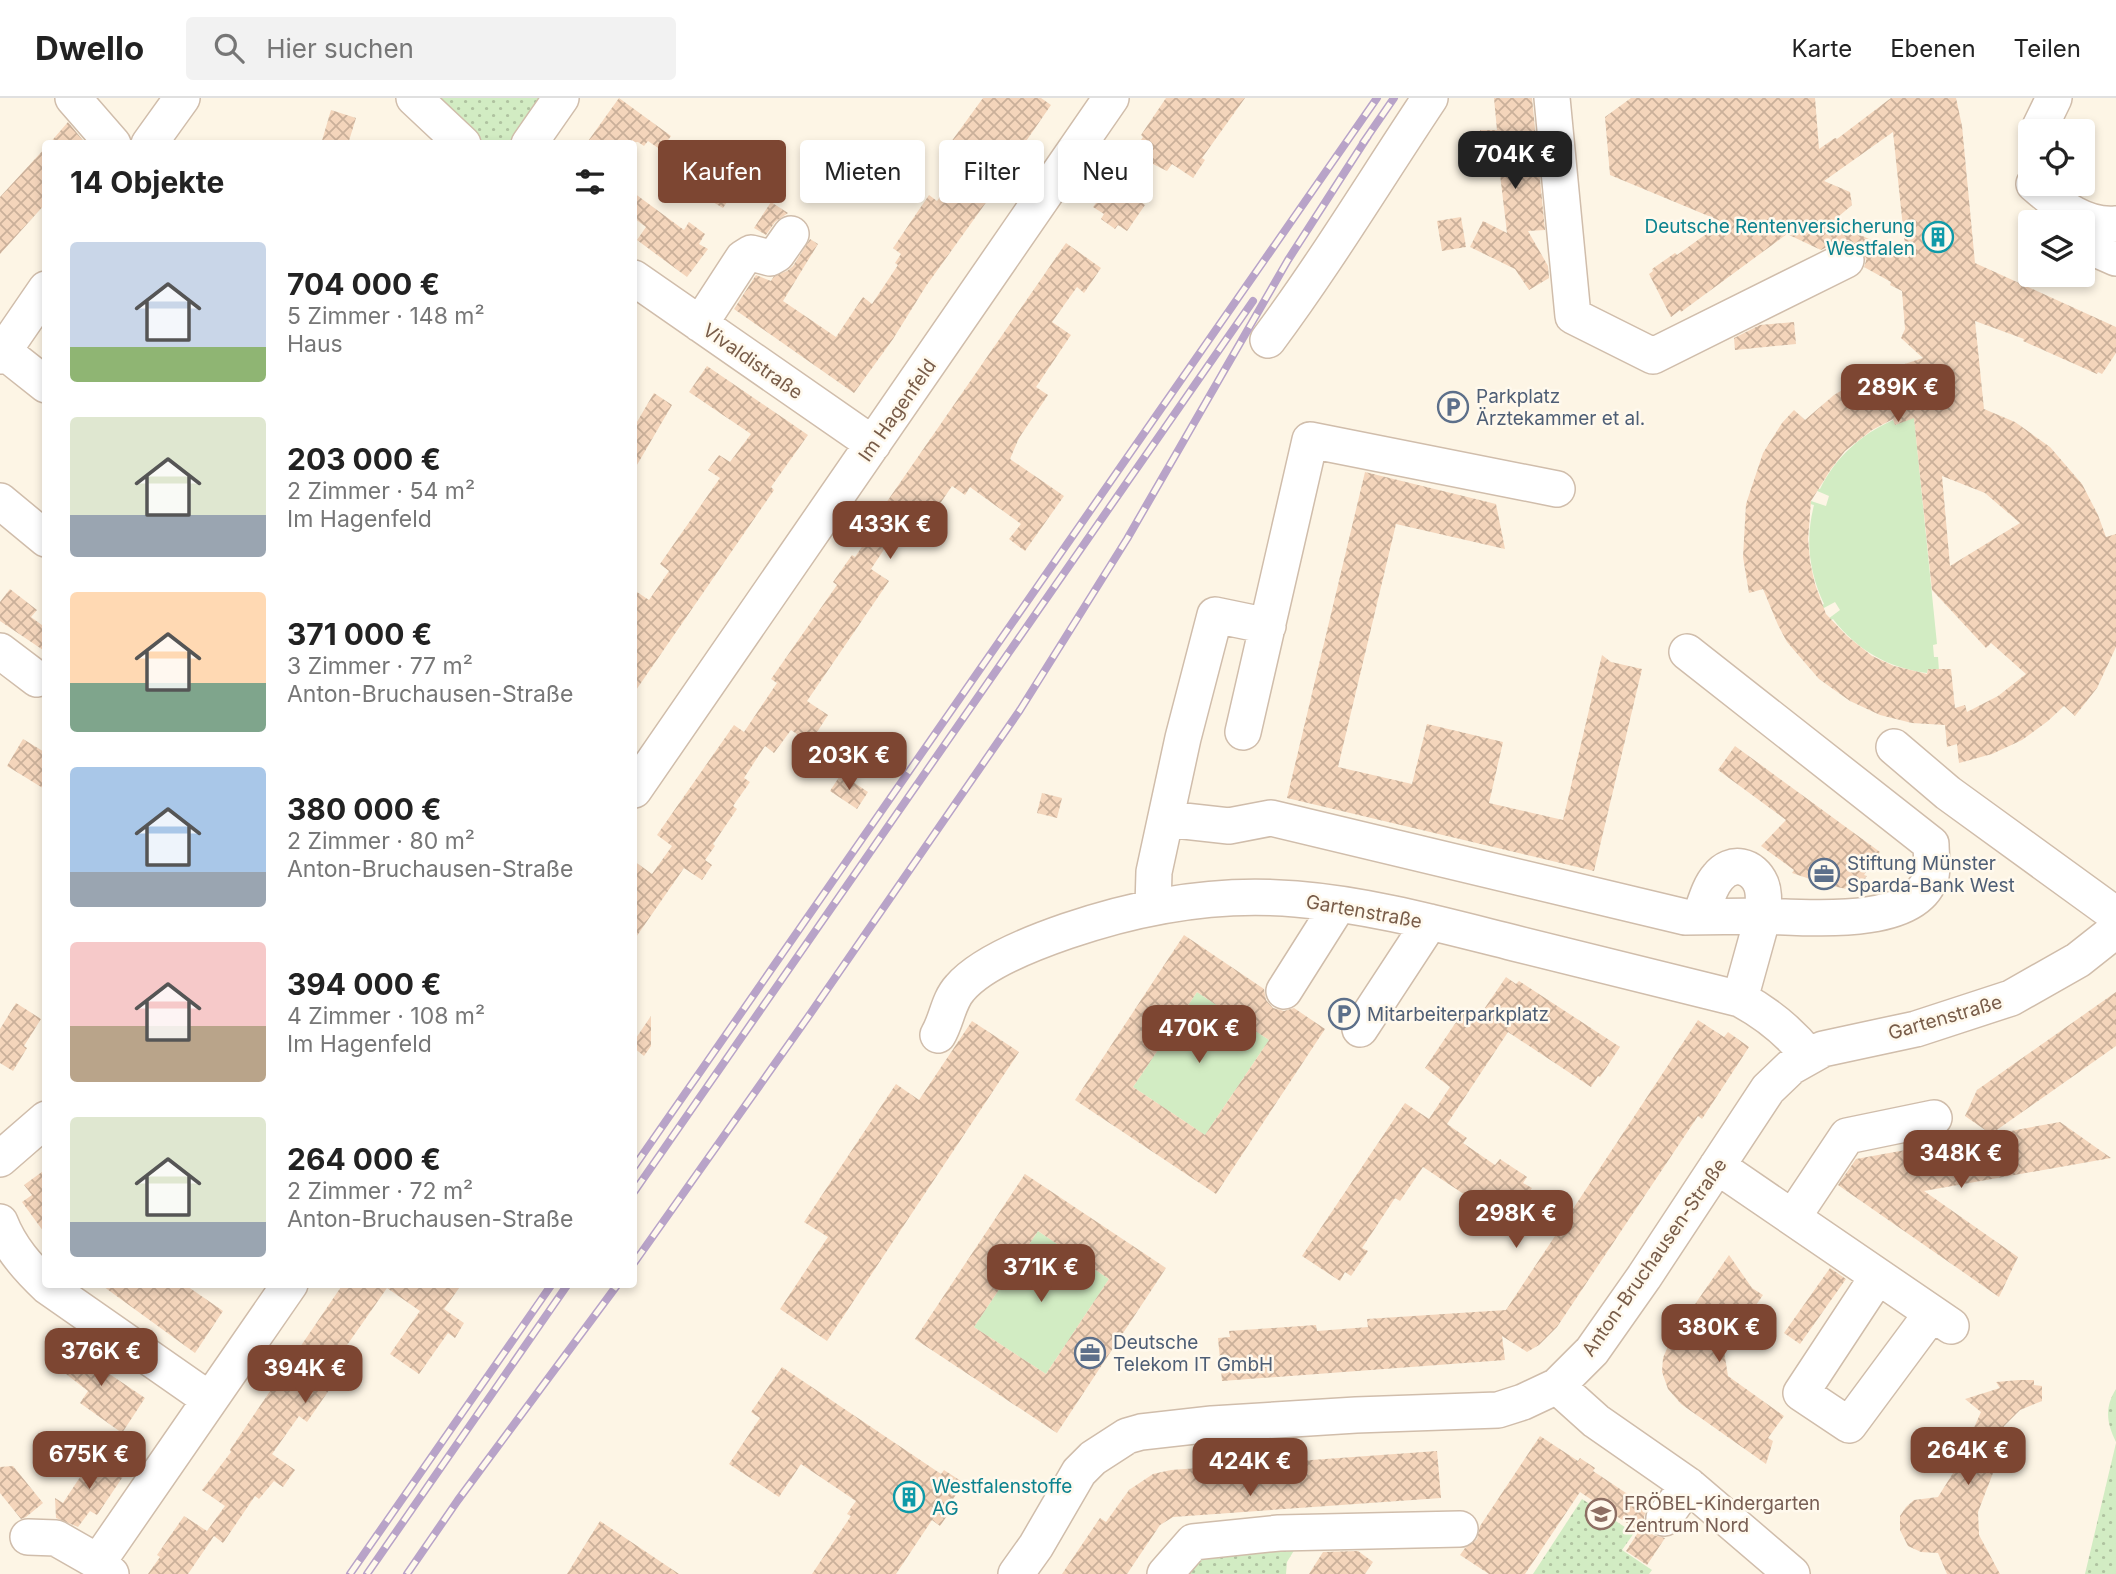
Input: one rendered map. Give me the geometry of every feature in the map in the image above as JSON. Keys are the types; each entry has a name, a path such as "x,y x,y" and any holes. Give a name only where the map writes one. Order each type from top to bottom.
{"street":[{"path":"73,98 110,140"},
{"path":"152,140 182,98"},
{"path":"414,98 459,140"},
{"path":"532,140 561,98"},
{"name":"Im Hagenfeld","path":"637,786 1111,98"},
{"path":"1268,340 1308,286 1430,98"},
{"path":"1552,98 1573,316 1653,356 1846,260"},
{"path":"2044,119 2054,98"},
{"path":"2044,210 2034,184 2067,210"},
{"path":"2095,222 2116,224"},
{"path":"700,324 743,258 751,253 770,258 777,254 791,234"},
{"path":"2095,249 2116,258"},
{"name":"Vivaldistraße","path":"637,280 873,444"},
{"path":"42,295 2,353 42,382"},
{"path":"1243,732 1310,440 1557,489"},
{"path":"0,501 42,536"},
{"path":"1153,906 1154,872 1183,738 1216,615 1269,626"},
{"path":"0,651 37,679"},
{"path":"1166,819 1229,826 1271,818 1685,917 1857,917 1894,909 1926,886 1932,867 1931,844 1687,652"},
{"path":"1894,747 1948,793 2116,915"},
{"path":"1700,917 1717,877 1735,866 1751,870 1761,884 1764,896 1763,916 1740,999"},
{"name":"Gartenstraße","path":"938,1035 959,989 978,974 1031,943 1095,921 1153,906 1205,900 1294,899 1339,904 1430,922 1740,999 1767,1013 1794,1038 1824,1050 1916,1029 2011,998 2078,960 2116,930"},
{"path":"1284,991 1339,904"},
{"path":"1360,1029 1430,922"},
{"name":"Anton-Bruchausen-Straße","path":"1016,1574 1036,1546 1079,1472 1093,1458 1127,1436 1212,1424 1498,1410 1558,1386 1592,1351 1768,1089 1791,1067 1824,1050"},
{"path":"1793,1217 1847,1136 1934,1118"},
{"path":"0,1159 42,1122"},
{"path":"1717,1166 1793,1217 1942,1320 1849,1425 1801,1393 1878,1276"},
{"path":"0,1222 12,1247 42,1282"},
{"path":"49,1288 210,1400"},
{"path":"28,1537 56,1538 105,1568 210,1400 287,1288"},
{"path":"1558,1386 1597,1421 1688,1485 1793,1574"},
{"path":"1664,1518 1688,1485"},
{"path":"1165,1574 1193,1542 1279,1533 1460,1529"}],"green space":[{"path":"430,98 541,98 511,140 477,140"},
{"path":"1914,417 1937,644 1933,645 1934,657 1938,657 1939,671 1928,669 1927,673 1899,667 1874,656 1852,640 1833,619 1829,621 1828,619 1840,610 1835,602 1822,609 1820,606 1824,604 1812,568 1809,543 1814,505 1810,504 1811,501 1826,506 1829,496 1815,490 1820,489 1841,457 1881,426 1893,420 1895,425"},
{"path":"1197,992 1269,1040 1205,1135 1133,1087"},
{"path":"1038,1231 1109,1279 1046,1374 974,1327"},
{"path":"2116,1389 2116,1442 2108,1409"},
{"path":"2116,1443 2116,1574 2085,1574"},
{"name":"FRÖBEL-Kindergarten Zentrum Nord","path":"1582,1499 1634,1533 1622,1550 1652,1570 1649,1574 1533,1574"},
{"path":"1301,1539 1287,1562 1286,1574 1179,1574 1196,1547"}],"building":[{"path":"619,98 671,136 668,140 658,140 658,148 648,141 644,146 637,140 589,140"},
{"path":"983,98 1041,98 1051,105 1027,140 952,140"},
{"path":"1166,98 1245,98 1202,158 1205,160 1193,178 1172,164 1167,171 1153,164 1153,140 1141,140 1141,135"},
{"path":"1494,98 1532,98 1545,230 1528,231 1548,266 1549,278 1529,290 1515,269 1470,247 1483,221 1507,233 1500,174 1483,173 1480,130 1497,130"},
{"path":"1631,98 1815,98 1819,149 1837,139 1891,98 1956,98 1962,126 1975,263 2018,283 2018,287 2028,287 2116,327 2116,353 2102,374 2097,374 2023,341 2024,339 1975,321 1984,409 2015,422 2050,447 2082,484 2106,537 2116,534 2116,647 2097,688 2075,716 2064,706 2022,740 1992,754 1959,763 1957,744 1947,747 1945,725 1912,723 1880,715 1850,701 1819,679 1787,642 1763,589 1749,593 1743,557 1746,504 1763,453 1782,423 1794,410 1805,420 1834,395 1862,378 1923,358 1901,338 1905,329 1902,291 1864,267 1864,250 1858,244 1848,240 1821,250 1787,234 1671,317 1649,274 1652,269 1675,253 1677,255 1723,222 1610,175 1605,117","holes":["1893,132 1906,256 1832,222 1852,205 1850,192 1824,181","1914,418 1932,590 1986,648 1991,643 2026,674 1998,696 1967,712 1965,705 1955,708 1951,669 1928,669 1927,674 1894,666 1872,656 1847,636 1826,614 1810,562 1808,539 1811,501 1831,469 1845,451 1872,430 1893,419 1895,425","1942,476 1985,493 2020,523 1950,566"]},
{"path":"331,110 356,118 349,140 322,140"},
{"path":"68,122 83,140 52,140"},
{"path":"42,151 42,207 0,254 0,197"},
{"path":"637,195 684,230 689,222 705,234 699,244 708,249 687,277 637,240 646,227 637,220"},
{"path":"929,195 937,201 939,198 939,203 986,203 854,393 734,309 756,275 771,281 774,276 787,271 810,239 818,244 783,301 836,337 863,297 872,304 898,265 895,263 901,254 893,248"},
{"path":"770,203 788,213 775,222 766,235 754,228"},
{"path":"1096,203 1145,205 1127,231 1118,225 1115,229 1101,219 1104,214 1093,207"},
{"path":"1461,217 1466,247 1442,251 1437,221"},
{"path":"1066,243 1101,268 1084,293 1077,287 1052,322 1071,335 1036,387 1048,395 1019,438 1010,459 1064,496 1025,551 1009,539 1021,524 970,487 965,495 952,486 914,542 897,530 871,569 889,581 807,701 828,715 810,743 791,730 774,753 765,746 744,778 750,782 733,806 737,809 705,860 712,865 702,880 684,868 637,936 637,863 652,874 672,846 657,835 734,725 744,732 777,683 771,679 837,585 833,582 852,555 855,557 881,519 877,516"},
{"path":"1794,322 1796,344 1735,350 1734,338 1760,325"},
{"path":"707,366 808,435 771,487 774,490 637,689 637,592 649,600 669,571 660,564 720,478 708,470 719,455 730,462 751,434 689,392"},
{"path":"654,393 672,405 637,465 637,422"},
{"path":"1365,472 1496,504 1505,549 1396,524 1338,767 1412,784 1427,724 1503,742 1489,803 1563,820 1602,655 1611,662 1642,669 1594,871 1287,798"},
{"path":"10,589 37,610 31,617 42,625 42,649 0,621 0,602"},
{"path":"23,739 42,751 42,788 7,766"},
{"path":"1735,746 1880,852 1864,875 1876,886 1851,890 1792,873 1794,870 1761,846 1786,820 1718,770"},
{"path":"841,774 868,792 857,809 830,791"},
{"path":"1042,793 1062,798 1057,818 1037,813"},
{"path":"1184,935 1264,989 1266,1000 1273,1008 1284,1011 1294,1008 1325,1029 1216,1194 1075,1100","holes":["1197,992 1269,1040 1205,1135 1133,1087"]},
{"path":"1506,977 1516,984 1519,981 1620,1047 1591,1087 1508,1032 1447,1124 1467,1138 1463,1143 1495,1165 1500,1159 1527,1177 1523,1183 1532,1188 1509,1224 1423,1167 1400,1201 1395,1198 1362,1248 1368,1251 1351,1276 1345,1272 1340,1281 1302,1256 1405,1103 1429,1119 1450,1087 1425,1068 1465,1009 1478,1018"},
{"path":"2116,992 2116,1046 1991,1134 1965,1116 1977,1090"},
{"path":"16,1003 41,1019 24,1046 27,1048 13,1071 0,1063 0,1029"},
{"path":"651,1016 651,1046 644,1056 637,1050 637,1037"},
{"path":"1698,1020 1724,1037 1728,1032 1749,1047 1702,1119 1698,1116 1557,1327 1539,1345 1527,1352 1502,1336 1505,1360 1222,1381 1218,1338 1230,1337 1229,1331 1316,1325 1317,1331 1368,1327 1367,1319 1506,1310"},
{"path":"972,1021 1019,1052 827,1341 780,1309 828,1237 804,1222 896,1084 919,1100"},
{"path":"2060,1122 2111,1158 1924,1191 2018,1257 1999,1297 1838,1185 1856,1159"},
{"path":"42,1172 42,1230 22,1202 32,1195 24,1185"},
{"path":"1025,1174 1166,1268 1057,1433 915,1339","holes":["1038,1231 1109,1279 1046,1374 974,1327"]},
{"path":"1729,1255 1752,1288 1763,1295 1724,1351 1728,1376 1784,1416 1768,1438 1773,1441 1766,1464 1681,1404 1668,1389 1662,1372 1663,1358 1671,1339"},
{"path":"1830,1268 1846,1279 1800,1344 1784,1333"},
{"path":"106,1288 190,1288 223,1311 195,1353"},
{"path":"340,1288 387,1288 345,1348 354,1354 307,1422 299,1416 272,1454 295,1470 283,1487 274,1481 259,1499 255,1496 223,1543 214,1536 188,1574 148,1574 160,1557 157,1555 184,1516 207,1531 225,1506 202,1490"},
{"path":"387,1288 459,1288 444,1309 464,1323 455,1338 448,1333 419,1374 390,1354 420,1311"},
{"path":"69,1334 86,1346 80,1354 145,1398 122,1433 80,1403 88,1391 66,1374 74,1363 57,1351"},
{"path":"782,1367 941,1474 944,1470 964,1483 949,1505 953,1507 940,1526 932,1520 896,1574 812,1574 851,1516 847,1514 856,1501 801,1464 779,1497 729,1464 760,1418 751,1412"},
{"path":"2034,1380 2034,1385 2042,1386 2042,1401 2020,1410 2004,1426 1993,1473 1978,1512 1979,1535 2000,1574 1947,1574 1938,1553 1921,1552 1908,1546 1900,1530 1900,1516 1914,1500 1938,1497 1955,1470 1981,1412 1965,1399 2000,1388 1996,1382"},
{"path":"1540,1436 1578,1461 1580,1458 1595,1468 1593,1471 1647,1507 1644,1517 1646,1527 1653,1535 1665,1538 1647,1565 1626,1551 1639,1531 1580,1492 1525,1574 1489,1574 1460,1555 1477,1539 1480,1526"},
{"path":"1437,1451 1441,1498 1173,1517 1160,1525 1127,1574 1062,1574 1100,1518 1106,1522 1129,1490 1153,1474 1171,1470"},
{"path":"89,1453 124,1475 97,1515 90,1511 78,1527 56,1518 55,1498 63,1503 84,1471 79,1468"},
{"path":"13,1466 43,1503 21,1519 0,1493 0,1467"},
{"path":"600,1521 679,1574 567,1574"},
{"path":"1358,1551 1373,1562 1365,1574 1309,1574 1323,1552"}],"railway":[{"path":"637,1163 1377,98"},
{"path":"1363,143 1394,98"},
{"path":"637,1259 1020,710 1127,539 1288,260 1368,136"},
{"path":"637,1188 1253,301"},
{"path":"350,1574 549,1288"},
{"path":"367,1574 565,1288"},
{"path":"407,1574 458,1500 615,1288"}],"place":[{"name":"Deutsche Rentenversicherung Westfalen","path":"1938,237"},
{"name":"Parkplatz Ärztekammer et al.","path":"1453,407"},
{"name":"Stiftung Münster Sparda-Bank West","path":"1824,874"},
{"name":"Mitarbeiterparkplatz","path":"1344,1014"},
{"name":"Deutsche Telekom IT GmbH","path":"1090,1353"},
{"name":"Westfalenstoffe AG","path":"909,1497"},
{"name":"FRÖBEL-Kindergarten Zentrum Nord","path":"1601,1514"}]}
